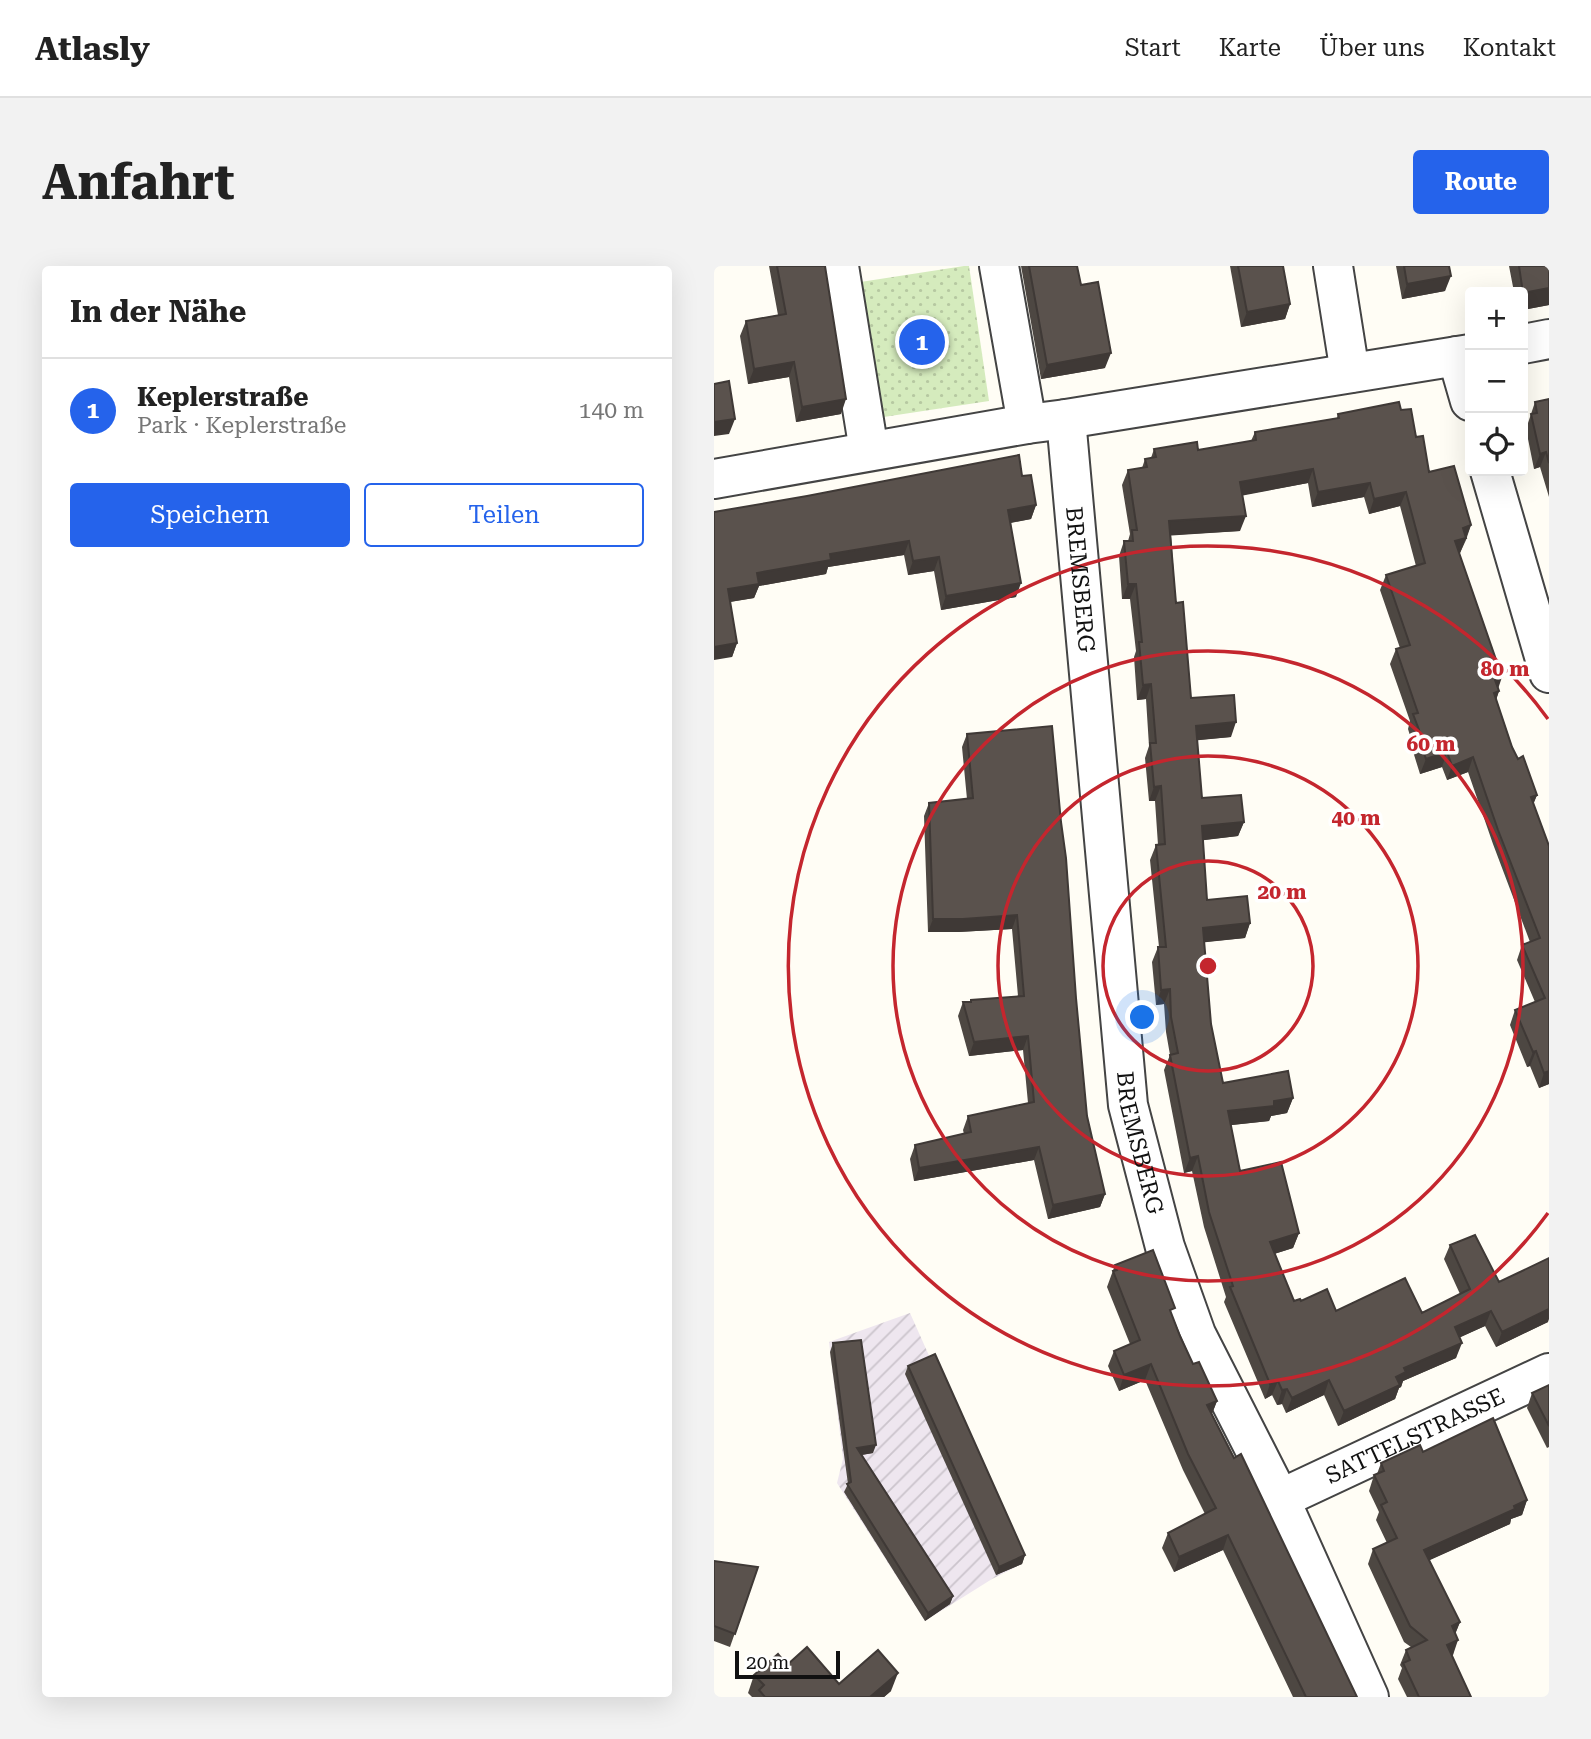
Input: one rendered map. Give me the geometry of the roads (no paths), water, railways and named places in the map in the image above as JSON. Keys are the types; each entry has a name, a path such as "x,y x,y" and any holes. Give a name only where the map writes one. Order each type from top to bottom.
{"street":[{"path":"839,266 869,451"},
{"path":"999,266 1027,424"},
{"path":"1333,266 1350,373"},
{"path":"1528,343 1549,339"},
{"path":"714,479 1027,424 1464,355"},
{"name":"BREMSBERG","path":"1066,419 1128,1105 1165,1247 1196,1334 1280,1499 1369,1697"},
{"path":"1491,476 1549,673"},
{"name":"SATTELSTRASSE","path":"1280,1499 1549,1373"}],"place":[{"name":"Keplerstraße","path":"922,342"}]}
